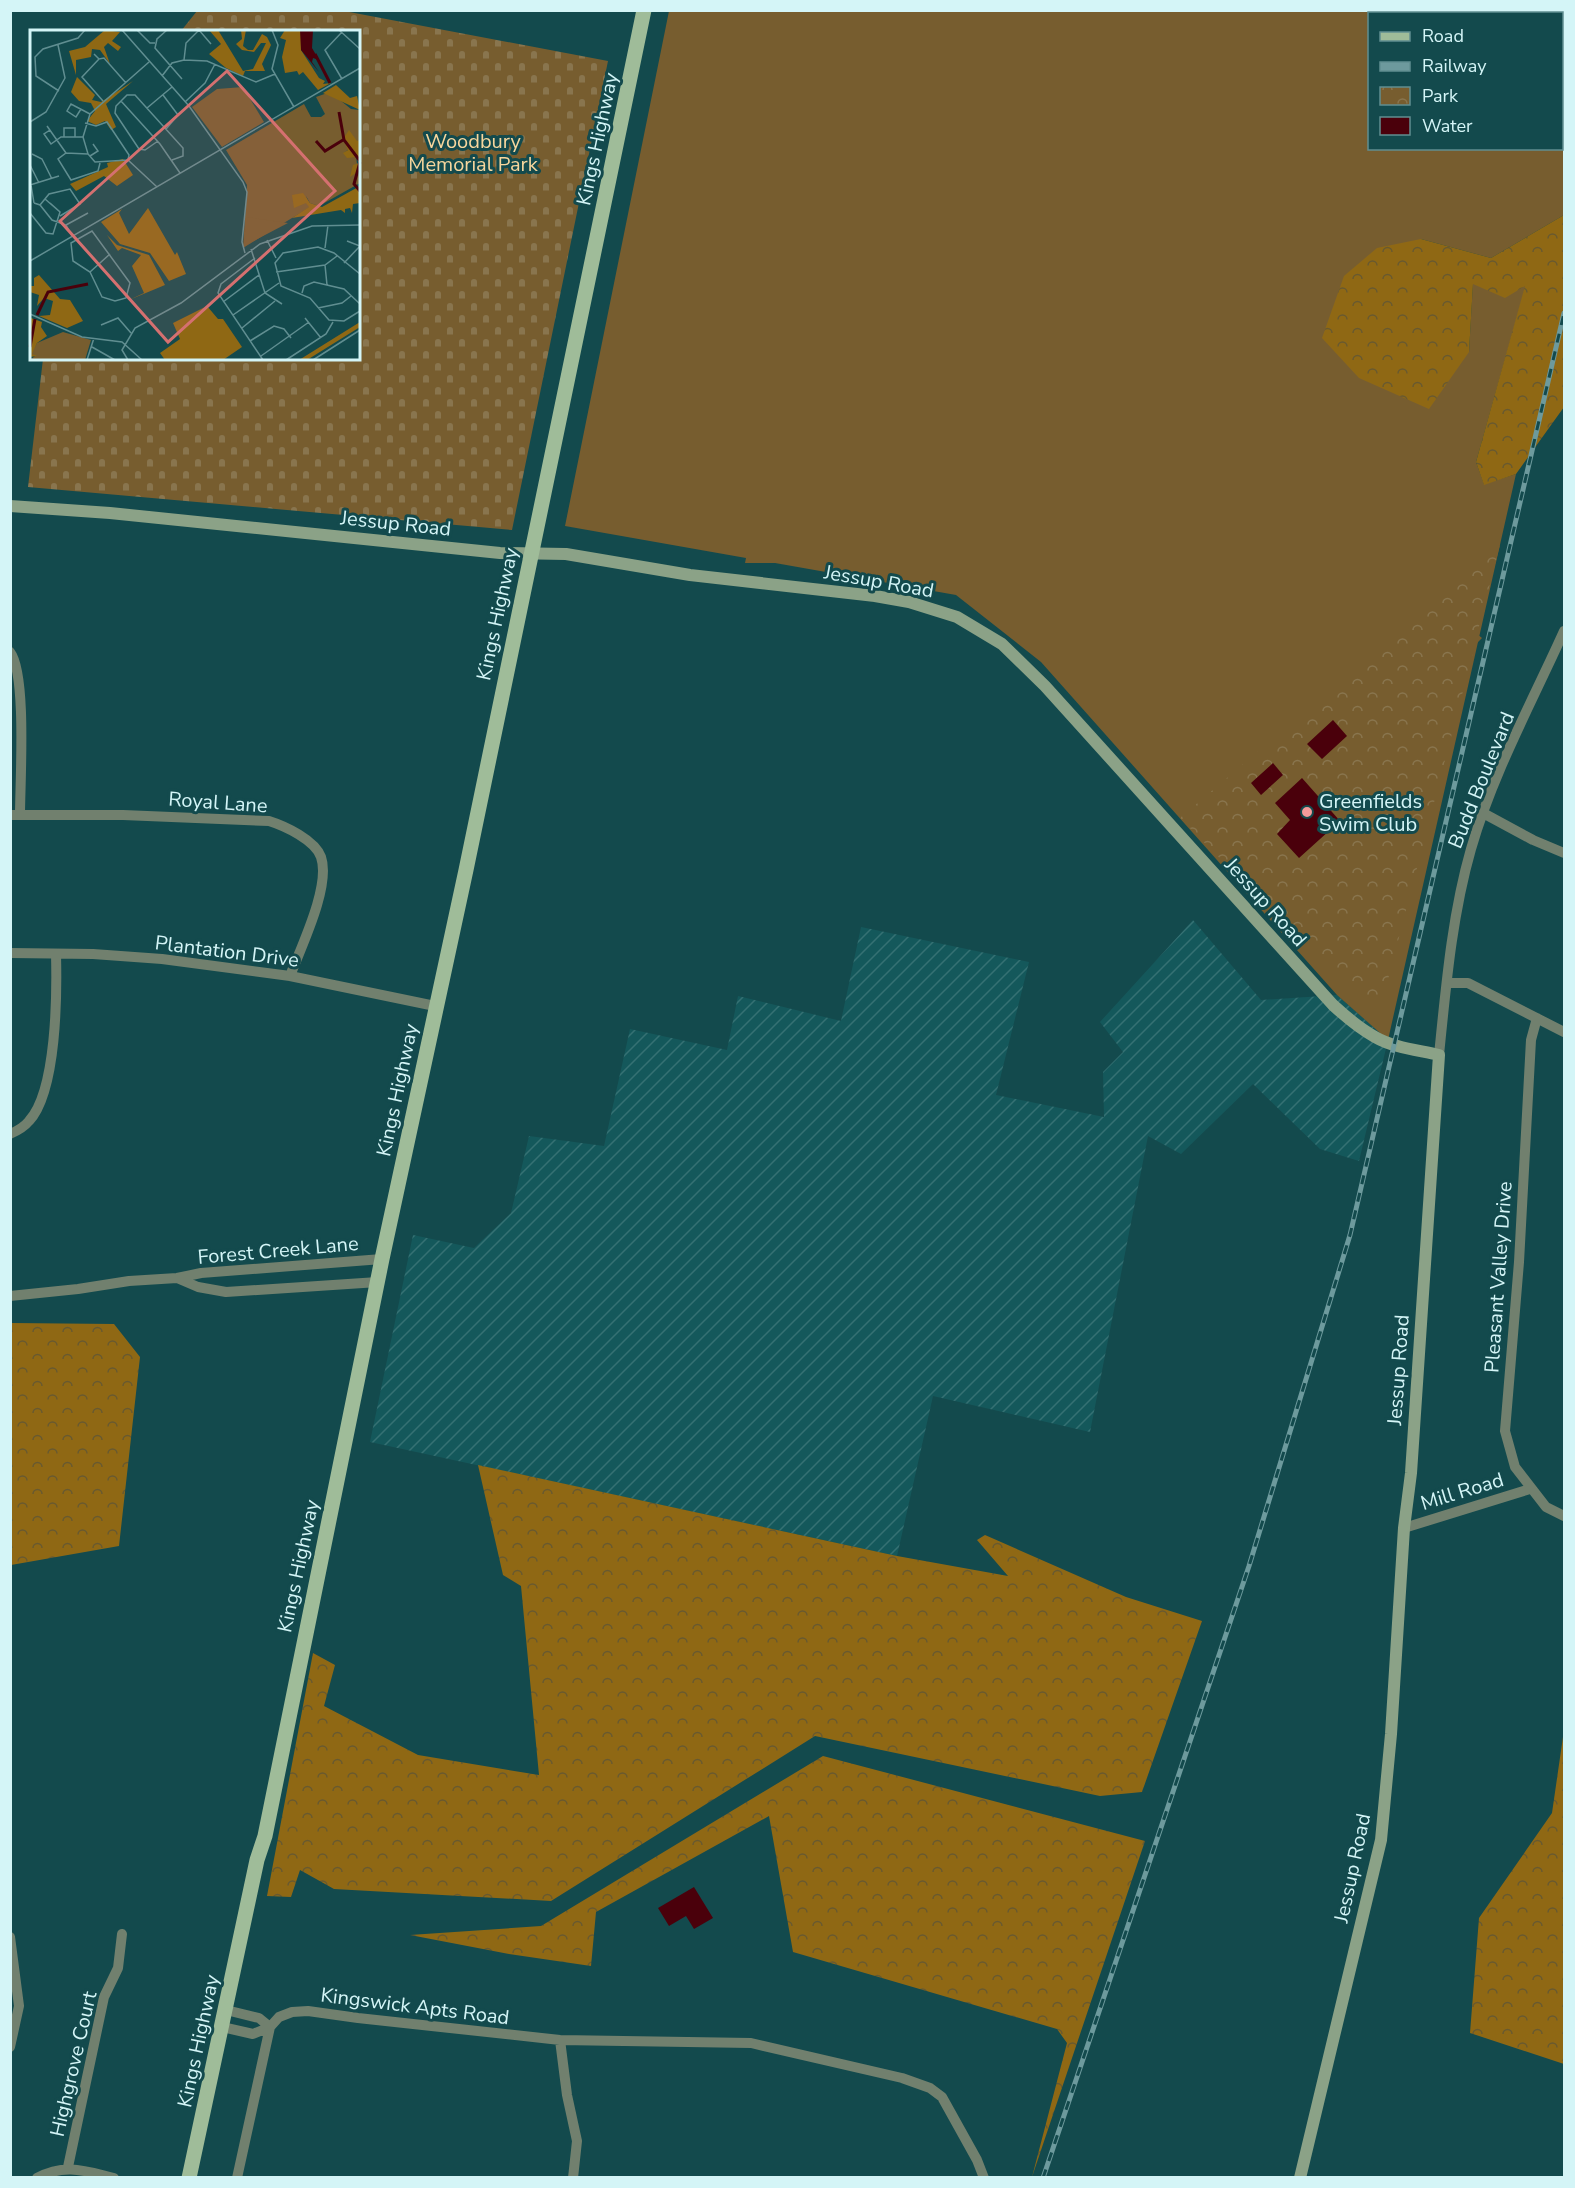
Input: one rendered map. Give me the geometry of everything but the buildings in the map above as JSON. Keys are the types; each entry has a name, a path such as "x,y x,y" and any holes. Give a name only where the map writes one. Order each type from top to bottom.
{"main road":[{"name":"Kings Highway","path":"189,2178 257,1860 265,1836 382,1259 644,10"}],"street":[{"name":"Jessup Road","path":"10,506 500,553 566,554 690,575 875,596 909,602 957,617 1002,644 1045,686 1333,1005 1376,1038 1395,1045 1439,1055 1411,1473 1404,1528 1382,1840 1300,2178"},
{"name":"Budd Boulevard","path":"1439,1055 1462,886 1483,813 1564,631"},
{"path":"10,651 18,670 21,698 15,815"},
{"path":"1483,813 1533,840 1564,853"},
{"name":"Royal Lane","path":"15,815 123,815 269,822 289,827 321,855 323,871 321,894 290,976"},
{"name":"Plantation Drive","path":"10,953 162,959 290,976 435,1006"},
{"path":"10,1134 30,1120 46,1084 57,1006 56,954"},
{"path":"1447,983 1468,984 1564,1032"},
{"name":"Pleasant Valley Drive","path":"1537,1017 1531,1040 1519,1262 1505,1431 1515,1467 1530,1489 1546,1507 1564,1516"},
{"name":"Forest Creek Lane","path":"10,1296 129,1281 177,1278 201,1273 382,1259"},
{"name":"Forest Creek Lane","path":"177,1278 198,1287 226,1292 378,1282"},
{"name":"Mill Road","path":"1404,1528 1530,1489"},
{"name":"Highgrove Court","path":"69,2167 104,1997 118,1968 122,1934"},
{"path":"10,1937 19,2006 10,2047"},
{"path":"226,2010 259,2018 270,2027 237,2178"},
{"name":"Kingswick Apts Road","path":"222,2027 253,2034 270,2027 279,2017 292,2012 308,2011 560,2040 750,2043 911,2081 930,2088 942,2097 977,2160 984,2178"},
{"path":"560,2040 567,2095 577,2141 573,2178"},
{"path":"37,2178 53,2170 69,2167 114,2178"}],"shaded area":[{"path":"1193,920 1261,1000 1337,995 1388,1040 1359,1161 1320,1149 1253,1084 1181,1154 1148,1136 1090,1432 933,1396 897,1556 370,1442 413,1235 474,1248 511,1213 529,1136 604,1146 630,1029 727,1050 738,996 841,1021 861,927 1029,962 996,1095 1104,1117 1103,1072 1123,1052 1100,1022"}],"green space":[{"name":"Woodbury Memorial Park","path":"197,11 344,11 608,61 512,530 28,487 43,360 360,360 360,30 182,30"},
{"path":"669,11 1564,11 1564,215 1491,258 1421,239 1469,352 1473,283 1526,285 1476,462 1484,484 1516,474 1388,1040 1337,995 1041,662 956,595 775,563 745,563 746,558 565,526"},
{"path":"1564,215 1564,407 1516,474 1484,485 1476,462 1525,286 1505,298 1473,284 1469,352 1429,409 1359,378 1322,338 1344,276 1377,248 1421,239 1491,258"},
{"path":"1500,545 1477,634 1482,638 1475,645 1378,1018 1180,818"},
{"path":"11,1323 114,1324 140,1357 119,1546 11,1565"},
{"path":"478,1465 897,1556 1008,1576 977,1540 985,1535 1126,1597 1202,1621 1142,1792 1100,1796 815,1736 551,1901 334,1889 300,1870 291,1897 267,1896 313,1653 335,1665 324,1706 418,1755 539,1775 521,1586 503,1575"},
{"path":"1564,1730 1564,2064 1470,2033 1479,1918 1552,1813"},
{"path":"823,1756 1145,1841 1032,2177 1067,2043 1057,2029 793,1952 769,1816 596,1912 591,1966 509,1954 410,1935 541,1926"}],"water":[{"path":"1333,720 1347,736 1322,759 1307,744"},
{"path":"1273,763 1283,775 1261,795 1251,783"},
{"name":"Greenfields Swim Club","path":"1302,778 1340,821 1299,858 1277,834 1290,820 1275,803"},
{"path":"694,1887 713,1918 694,1929 686,1916 669,1926 658,1908"}],"railway":[{"path":"1043,2178 1249,1566 1350,1235 1564,313"}],"place":[{"name":"Greenfields Swim Club","path":"1307,812"}]}
